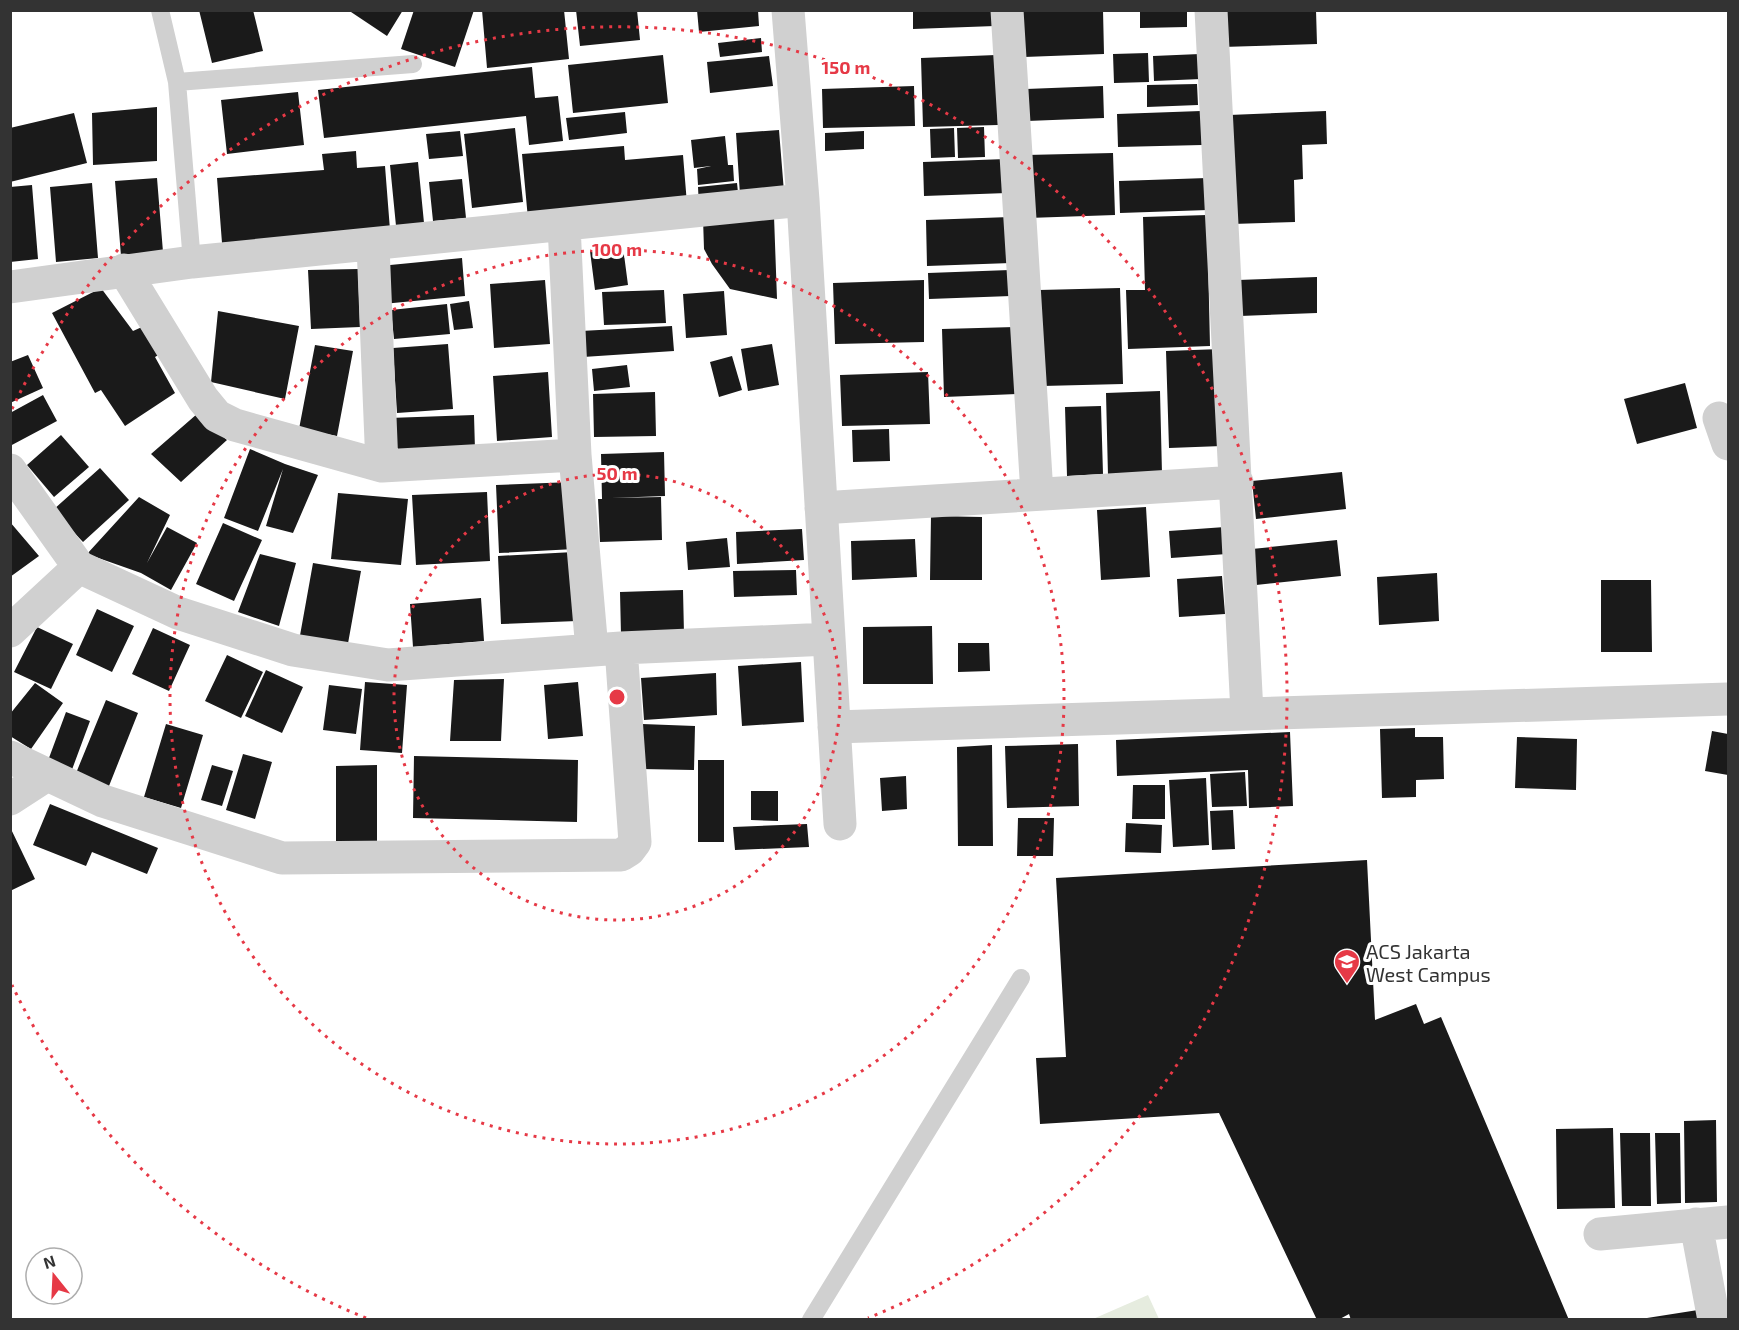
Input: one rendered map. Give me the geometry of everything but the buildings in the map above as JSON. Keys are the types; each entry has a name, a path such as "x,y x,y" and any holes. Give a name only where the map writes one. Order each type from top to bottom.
{"street":[{"path":"788,10 803,200 840,824"},
{"path":"1007,10 1037,494"},
{"path":"1210,10 1237,482 1247,713"},
{"path":"10,287 192,262 803,200"},
{"path":"10,757 103,801 282,858 621,855 629,850 635,842 607,649 575,455 564,225"},
{"path":"373,245 382,466"},
{"path":"124,270 203,399 216,416 235,425 382,466 575,455"},
{"path":"10,470 80,567 178,613 293,651 388,665 607,649 829,639"},
{"path":"821,507 1237,482"},
{"path":"10,631 80,567"},
{"path":"834,727 1728,699"},
{"path":"10,799 47,775"},
{"path":"1600,1234 1728,1222"},
{"path":"1696,1224 1714,1320"}],"lane":[{"path":"160,10 177,82 192,262"},
{"path":"177,82 413,64"},
{"path":"811,1320 1022,978"}],"shaded area":[{"path":"1148,1295 1159,1319 1093,1319"}],"place":[{"name":"ACS Jakarta West Campus","path":"1347,985"}]}
